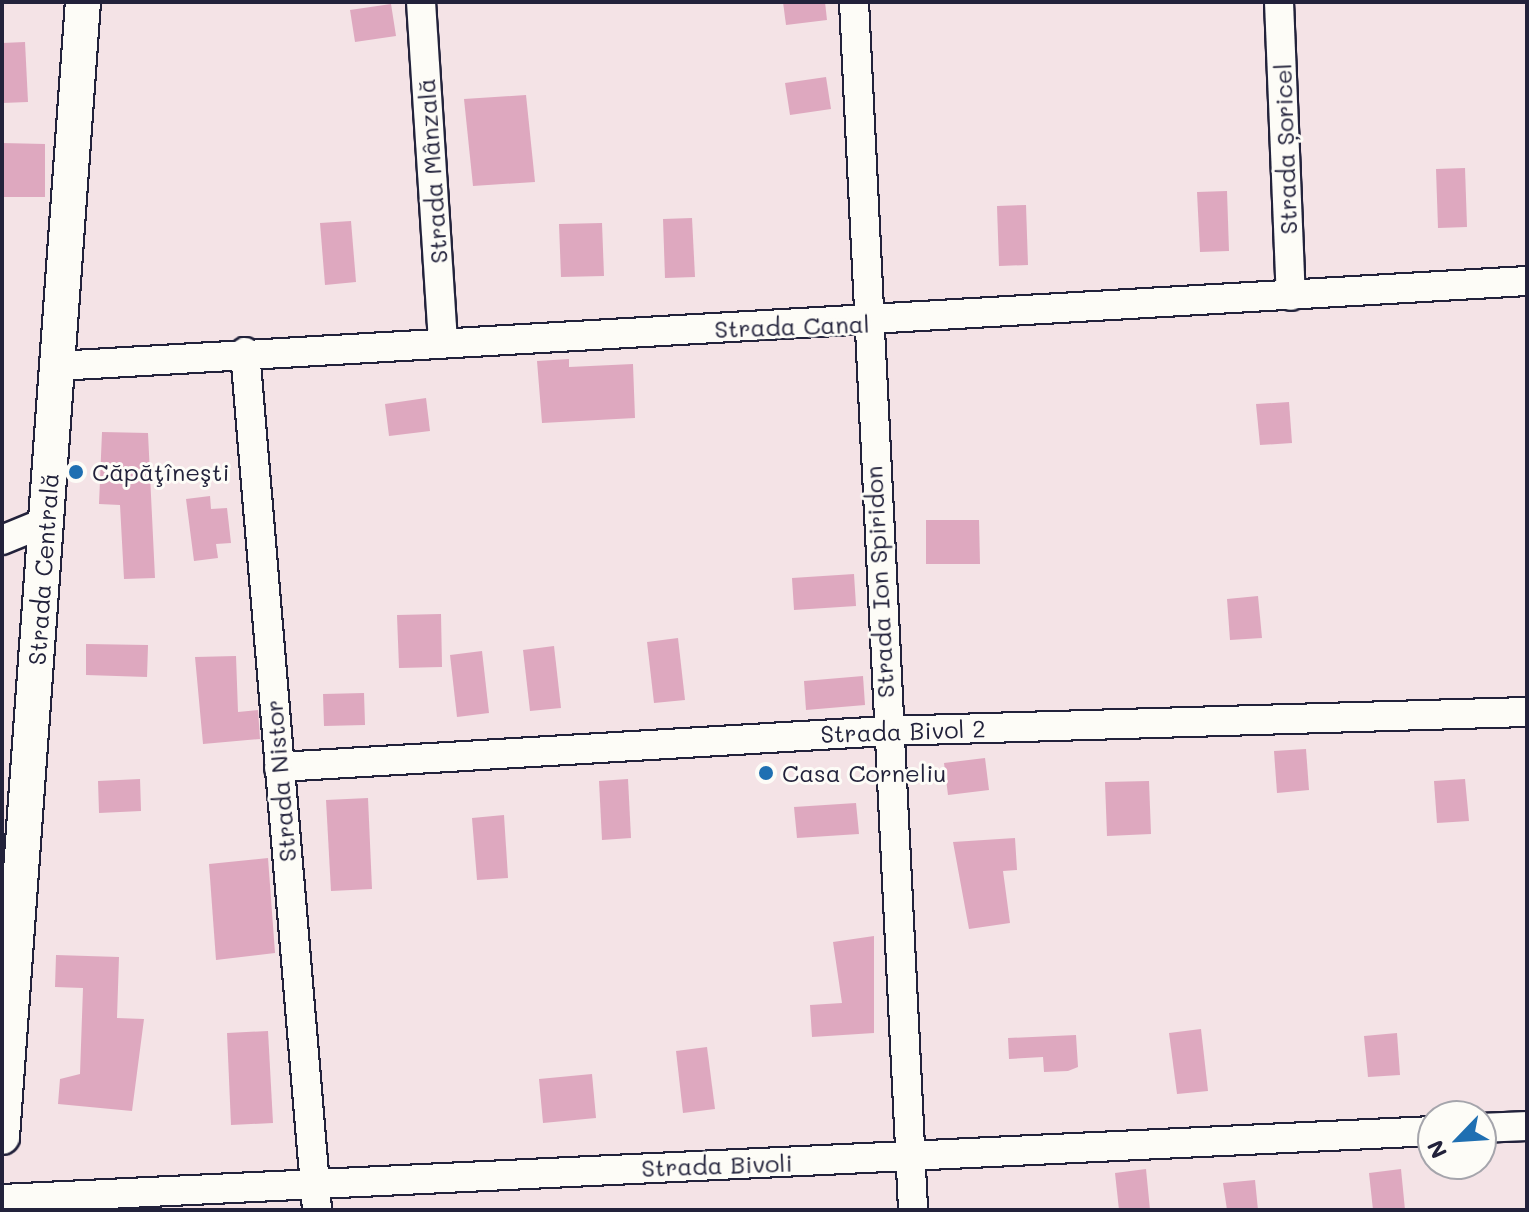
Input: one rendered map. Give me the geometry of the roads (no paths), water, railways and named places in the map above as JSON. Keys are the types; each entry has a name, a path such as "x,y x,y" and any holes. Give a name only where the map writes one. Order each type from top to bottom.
{"main road":[{"name":"Strada Centrală","path":"2,1137 83,2"}],"street":[{"name":"Strada Mânzală","path":"421,2 443,340"},
{"name":"Strada Ion Spiridon","path":"854,2 886,731 913,1210"},
{"name":"Strada Șoricel","path":"1279,2 1291,296"},
{"name":"Strada Canal","path":"57,366 443,340 867,323 1527,281"},
{"name":"Strada Nistor","path":"245,352 316,1196"},
{"path":"2,540 46,522"},
{"name":"Strada Bivol 2","path":"279,767 886,731 1527,712"},
{"path":"1497,1127 1527,1126"},
{"name":"Strada Bivoli","path":"2,1199 316,1196 910,1156 1417,1132"}],"place":[{"name":"Căpăţîneşti","path":"76,472"},
{"name":"Casa Corneliu","path":"766,773"}]}
